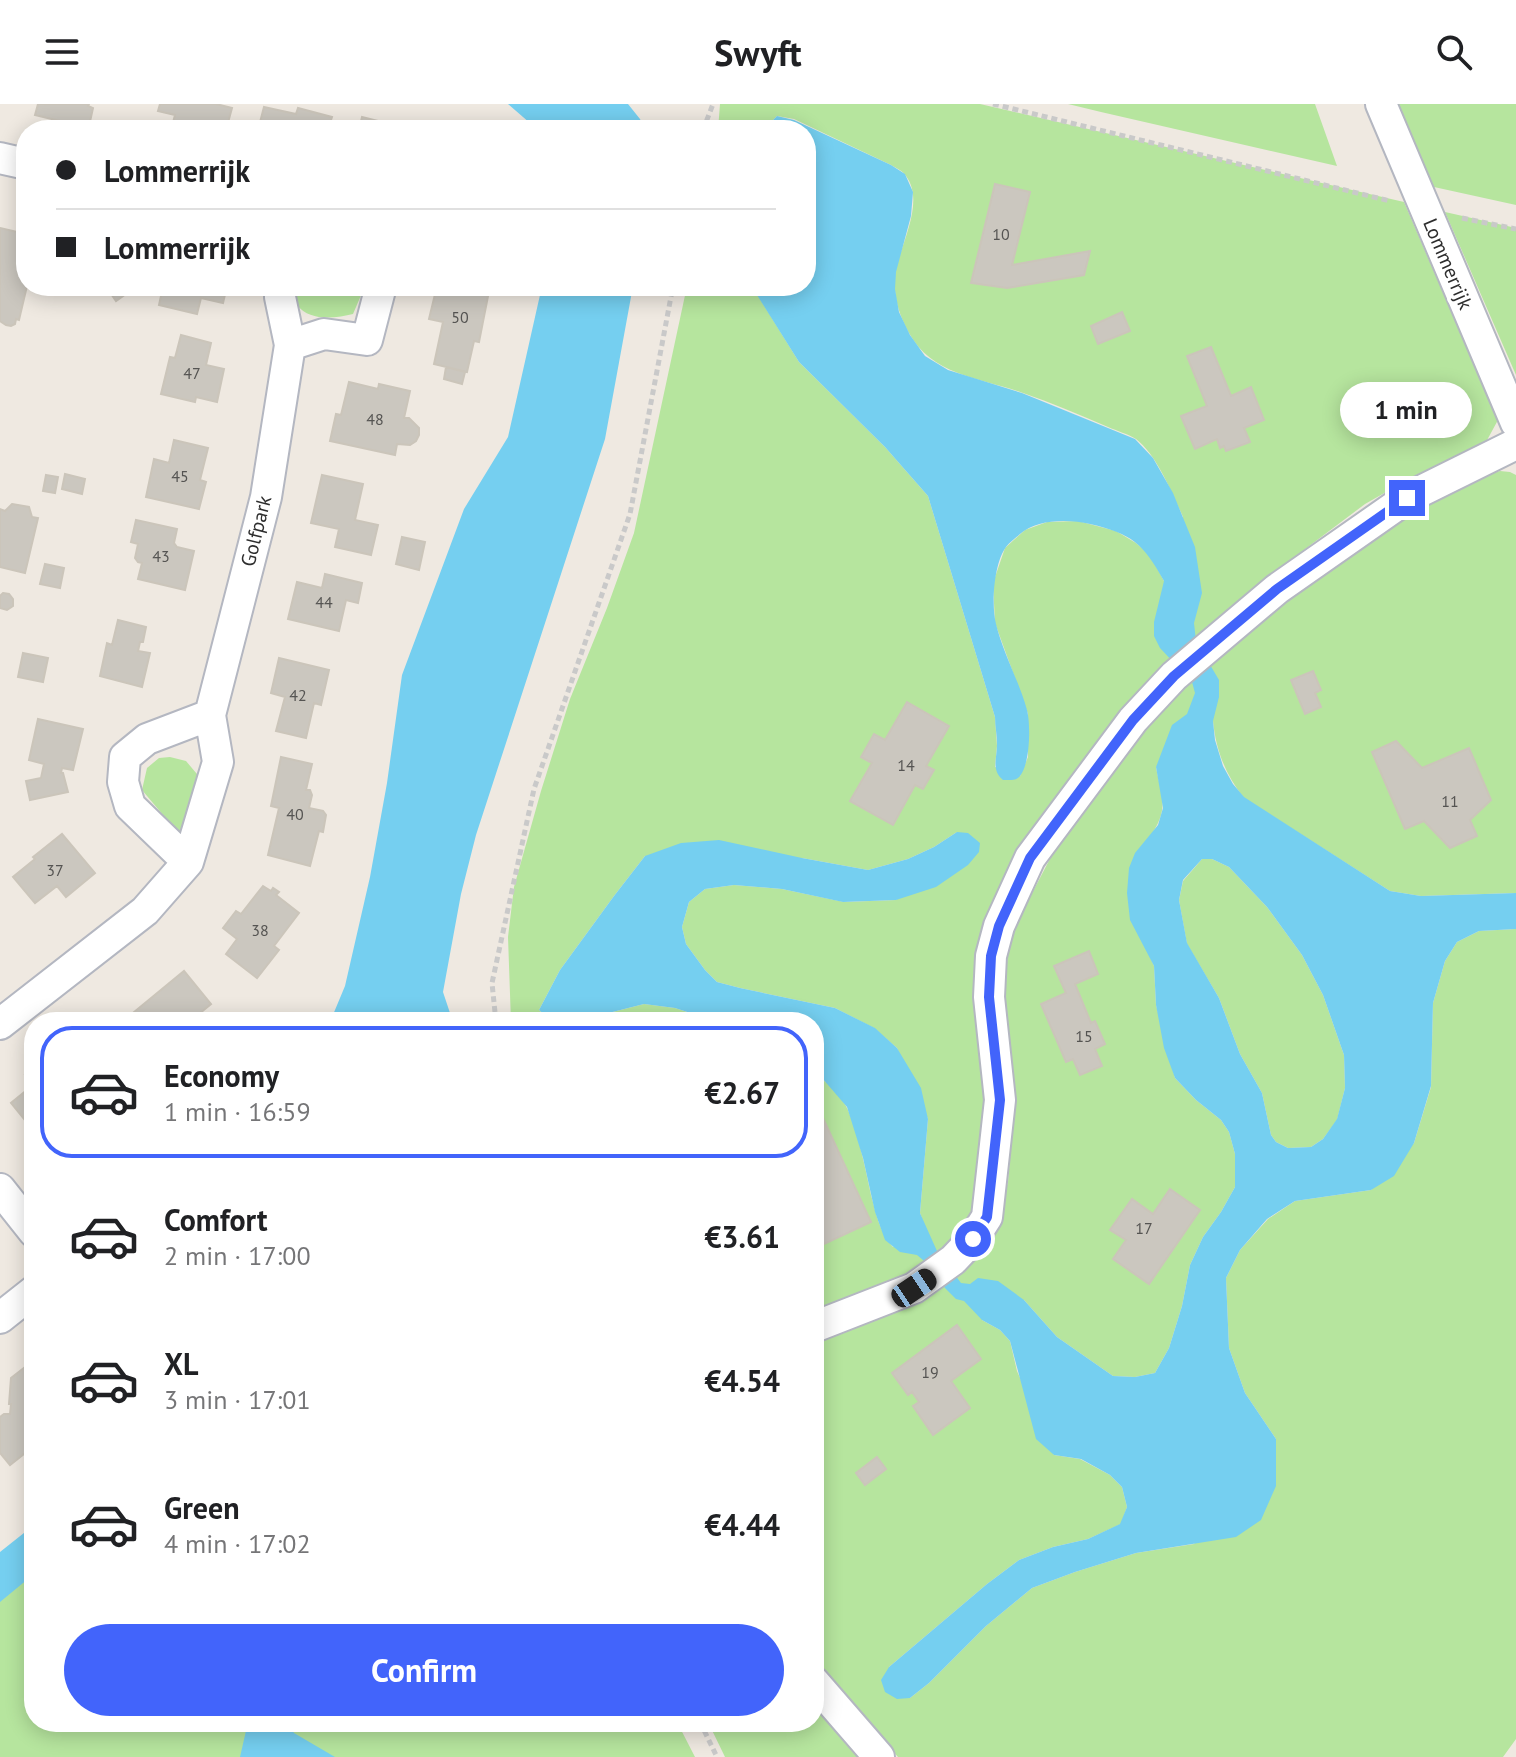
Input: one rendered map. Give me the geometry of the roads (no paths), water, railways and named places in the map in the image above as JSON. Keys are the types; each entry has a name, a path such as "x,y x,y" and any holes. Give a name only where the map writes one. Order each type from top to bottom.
{"street":[{"name":"Lommerrijk","path":"1381,104 1516,423"},
{"name":"Golfpark","path":"0,1024 145,911 188,862 218,762 210,715 266,497 290,345 280,296"},
{"path":"290,345 324,334 367,340 378,296"},
{"path":"824,1323 914,1288 953,1260 973,1239 987,1217 1000,1100 989,997 991,956 999,926 1030,858 1133,720 1174,676 1277,589 1407,498 1516,444"},
{"path":"188,862 130,806 123,782 125,757 147,739 210,715"},
{"path":"0,1189 24,1219"},
{"path":"0,1318 24,1299"},
{"path":"824,1694 879,1757"}],"water":[{"path":"508,104 628,104 640,120 526,120"},
{"path":"777,116 794,120 773,120"},
{"path":"816,130 905,174 913,192 911,216 896,272 895,289 899,312 925,356 948,370 1022,393 1135,439 1153,458 1173,493 1195,547 1202,593 1194,623 1196,641 1219,680 1219,697 1213,721 1215,740 1223,766 1244,797 1390,891 1421,896 1516,893 1516,929 1479,931 1457,942 1445,961 1433,1003 1431,1086 1414,1143 1394,1176 1371,1190 1295,1201 1267,1219 1240,1250 1226,1278 1229,1348 1245,1393 1276,1439 1276,1486 1261,1520 1236,1537 1136,1553 1032,1588 986,1626 910,1698 897,1699 885,1692 881,1680 889,1667 1019,1560 1053,1547 1088,1539 1120,1524 1127,1507 1122,1487 1110,1475 1081,1459 1054,1455 1036,1439 1010,1341 1000,1330 982,1320 964,1301 956,1299 917,1255 900,1252 885,1240 847,1107 824,1080 824,1012 687,1012 644,1004 612,1012 542,1012 539,1010 560,970 645,856 681,843 719,840 868,870 908,859 957,832 968,833 980,843 979,852 968,865 936,887 896,900 843,902 782,889 734,885 705,889 689,902 682,927 686,944 717,982 835,1008 875,1028 897,1048 921,1088 928,1119 920,1213 937,1251 961,1283 970,1284 978,1278 998,1281 1024,1300 1057,1337 1113,1376 1135,1377 1155,1373 1169,1348 1190,1265 1203,1237 1235,1187 1235,1154 1229,1132 1221,1120 1175,1078 1164,1048 1156,1005 1154,966 1130,920 1127,893 1129,868 1135,853 1158,825 1163,808 1156,767 1172,725 1187,714 1195,693 1192,682 1160,648 1154,636 1154,622 1164,581 1135,542 1090,524 1063,521 1035,525 1006,547 995,584 996,624 1024,699 1029,744 1020,776 1003,780 997,772 995,717 928,496 885,447 799,362 758,296 816,296","holes":["1202,859 1212,859 1229,867 1267,907 1302,955 1323,995 1344,1055 1345,1088 1337,1119 1323,1139 1311,1147 1288,1148 1276,1142 1271,1135 1262,1093 1240,1054 1219,998 1187,943 1179,900 1183,880"]},
{"path":"540,296 631,296 605,439 476,835 461,894 443,992 450,1012 334,1012 345,986 370,877 402,675 464,509 508,437"},
{"path":"24,1533 24,1582 0,1602 0,1552"},
{"path":"246,1732 293,1732 335,1757 240,1757"}]}
